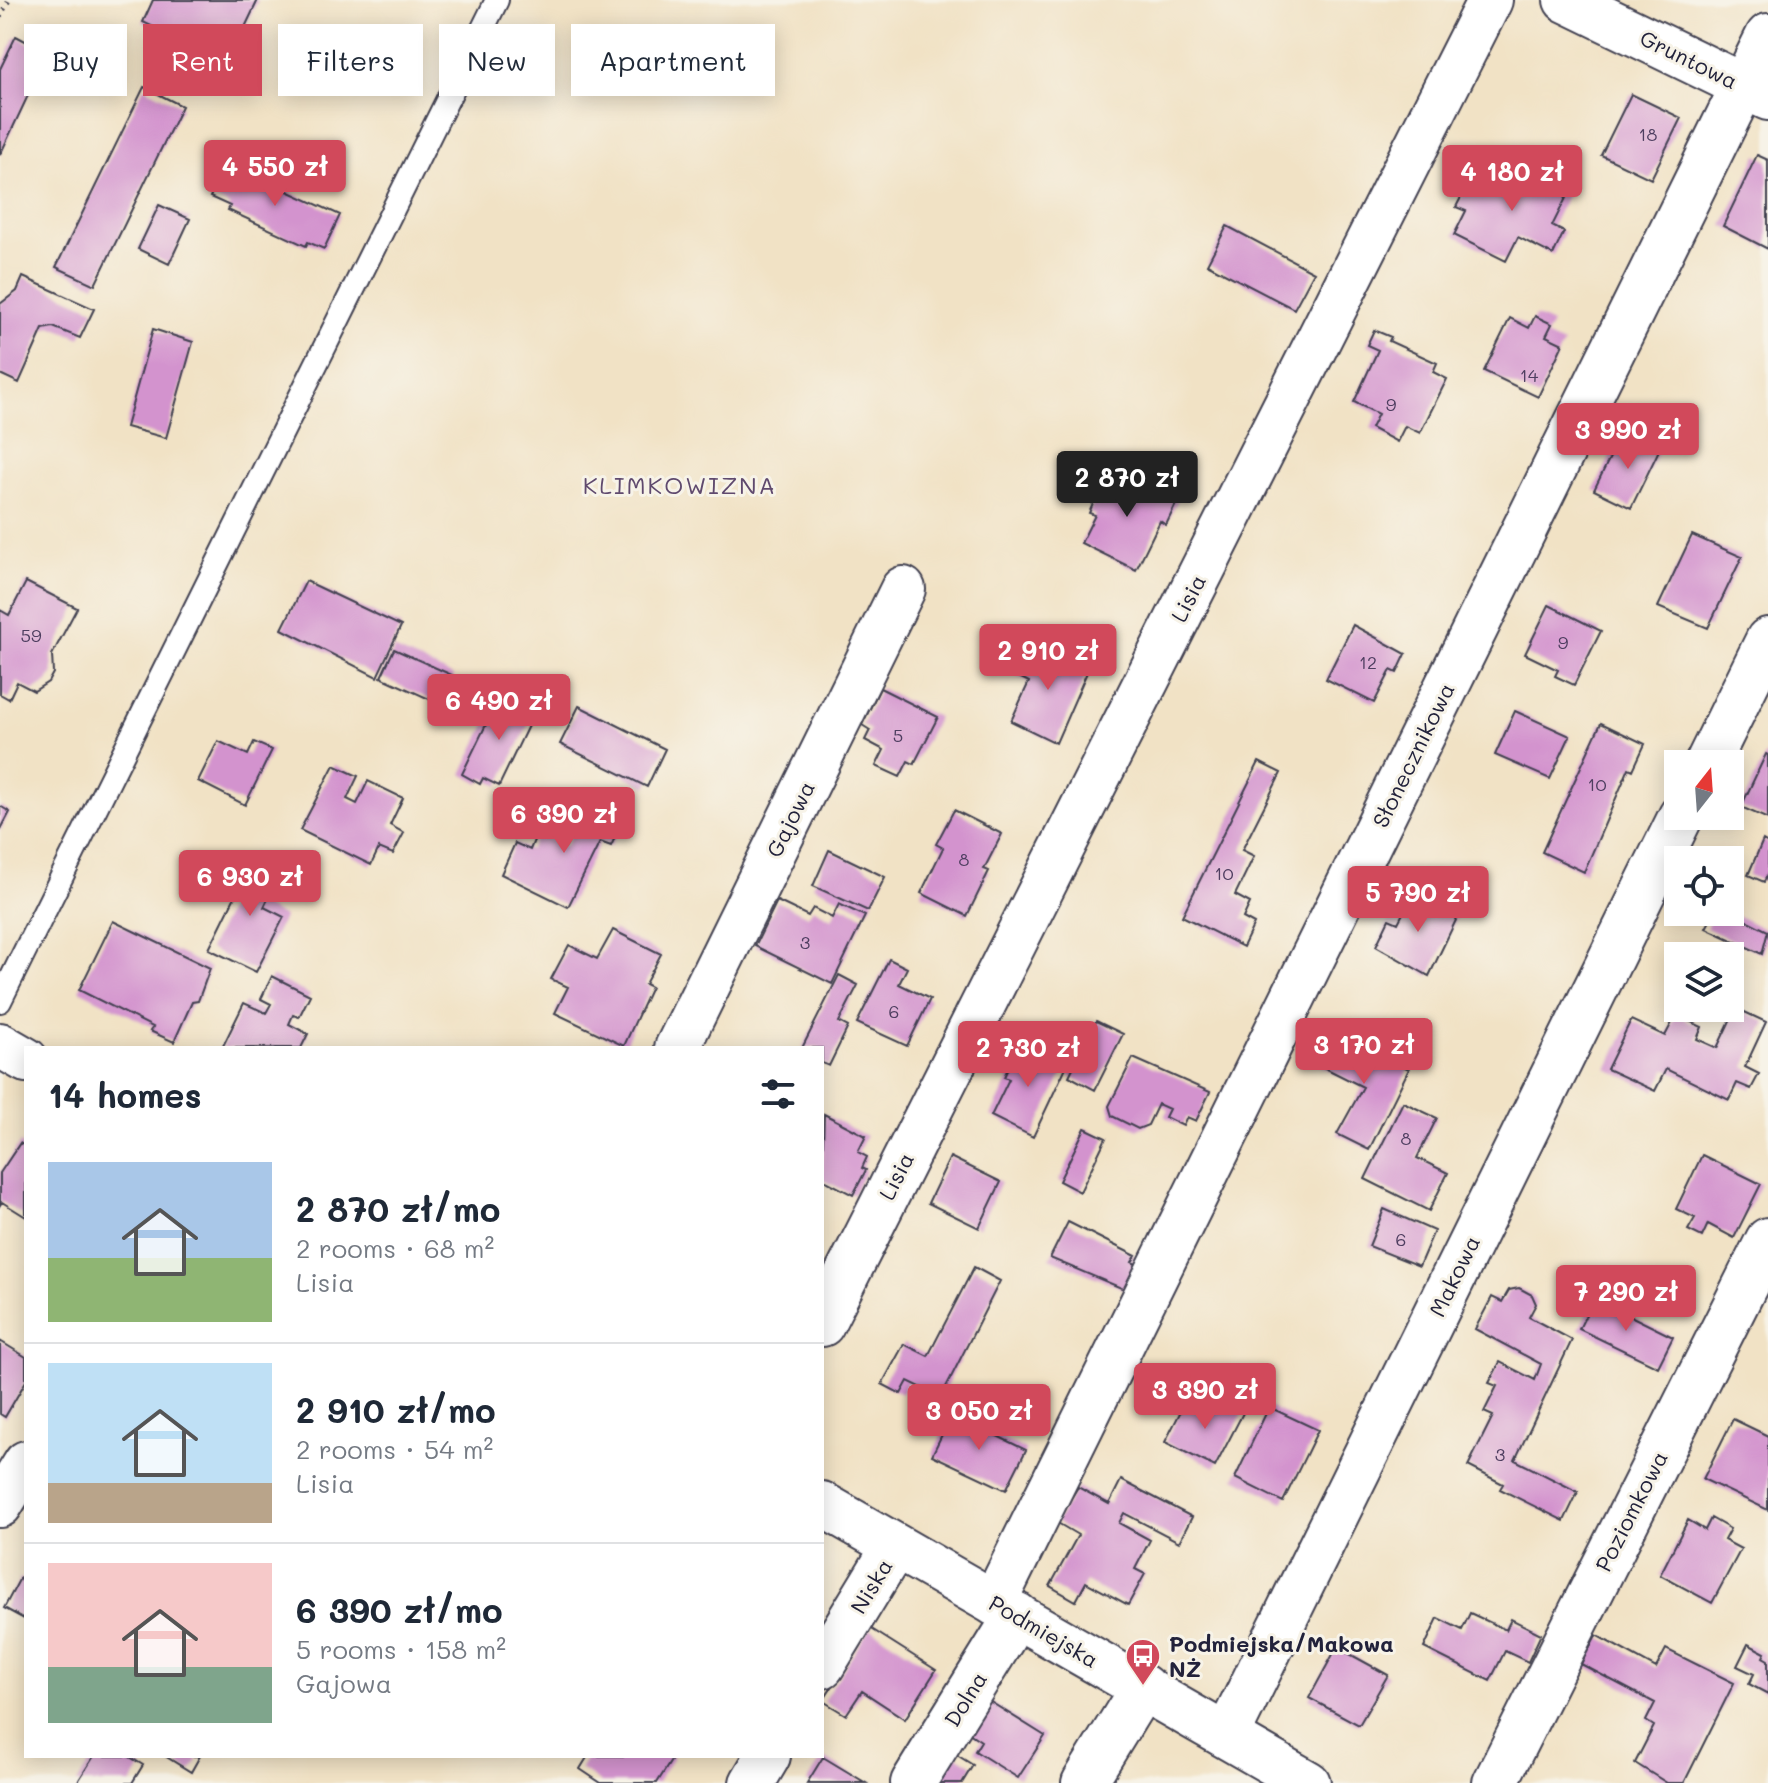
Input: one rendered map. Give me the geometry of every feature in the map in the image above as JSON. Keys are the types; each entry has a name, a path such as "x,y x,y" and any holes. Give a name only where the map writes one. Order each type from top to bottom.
{"street":[{"name":"Lisia","path":"824,1320 1490,0"},
{"name":"Gruntowa","path":"1566,0 1756,92"},
{"name":"Słonecznikowa","path":"1006,1609 1756,92 1768,36"},
{"name":"Gajowa","path":"678,1046 903,589"},
{"path":"1714,750 1768,640"},
{"name":"Makowa","path":"1227,1736 1674,830"},
{"path":"0,1045 24,1059"},
{"name":"Poziomkowa","path":"1495,1783 1768,1240"},
{"path":"0,1505 24,1466"},
{"name":"Podmiejska","path":"824,1505 1308,1783"},
{"name":"Niska","path":"824,1663 895,1546"},
{"name":"Dolna","path":"913,1783 1006,1609"},
{"path":"1084,1783 1143,1687"},
{"path":"752,1783 767,1758"}],"lane":[{"path":"0,1001 497,0"}],"path":[{"path":"0,17 9,0"}],"building":[{"path":"153,0 258,0 247,24 143,22"},
{"path":"16,36 24,40 24,96 28,96 0,155 0,69"},
{"path":"143,89 143,96 162,96 182,106 95,285 56,267"},
{"path":"1631,94 1681,118 1651,179 1601,155"},
{"path":"1757,155 1768,160 1768,249 1723,226"},
{"path":"226,163 340,215 324,249 308,242 306,246 228,210 230,206 210,197"},
{"path":"1489,165 1541,191 1550,172 1573,184 1552,226 1564,232 1553,255 1518,237 1506,261 1454,235 1466,211 1456,207 1469,182 1478,186"},
{"path":"159,205 190,219 169,264 138,249"},
{"path":"1227,226 1314,272 1294,309 1207,264"},
{"path":"23,277 94,309 80,338 53,327 43,329 19,383 0,374 0,304 17,291"},
{"path":"1535,316 1552,324 1546,336 1563,344 1538,397 1484,371 1510,318 1529,328"},
{"path":"153,329 193,342 166,438 126,427"},
{"path":"1374,330 1391,337 1389,341 1437,363 1433,372 1447,379 1420,433 1405,426 1397,442 1371,428 1378,414 1354,402 1378,350 1367,345"},
{"path":"1640,433 1662,444 1631,508 1594,490 1615,447 1630,455"},
{"path":"1117,470 1178,500 1166,525 1160,521 1136,570 1081,543 1095,515 1089,513 1100,488 1107,492"},
{"path":"1692,535 1742,557 1708,628 1658,607"},
{"path":"306,581 401,626 377,677 282,629"},
{"path":"26,582 77,608 52,655 53,673 48,682 34,691 17,682 9,699 0,694 0,610 9,615"},
{"path":"1549,605 1601,631 1574,685 1555,676 1558,670 1525,654"},
{"path":"1353,625 1406,654 1397,673 1391,670 1374,703 1326,679"},
{"path":"1034,642 1088,670 1056,743 1011,721 1029,682 1017,676"},
{"path":"394,649 454,676 440,704 381,677"},
{"path":"880,688 938,717 914,764 908,761 900,777 876,766 884,750 865,740 870,730 862,725"},
{"path":"499,698 517,706 521,700 537,707 499,786 483,778 480,784 462,774"},
{"path":"579,706 665,749 647,787 560,744"},
{"path":"1515,711 1570,736 1550,779 1495,755"},
{"path":"1601,723 1645,744 1633,770 1629,768 1584,872 1542,852"},
{"path":"218,741 248,755 254,742 272,750 245,805 198,781"},
{"path":"1766,754 1768,819 1744,808 1744,801"},
{"path":"1259,762 1281,773 1242,850 1254,856 1235,895 1250,903 1243,918 1254,924 1243,947 1182,916"},
{"path":"334,765 358,776 347,799 357,804 368,781 403,798 390,825 404,833 393,854 379,848 371,865 300,830"},
{"path":"590,798 626,814 611,846 600,842 568,907 501,874 515,843 530,850 537,833 565,847"},
{"path":"0,806 10,812 0,831"},
{"path":"954,810 1002,834 984,869 989,871 967,916 921,893 943,848 936,844"},
{"path":"1763,840 1768,843 1768,873 1764,882 1748,875"},
{"path":"829,850 885,877 868,911 813,886"},
{"path":"255,856 282,870 264,907 284,917 256,972 209,949"},
{"path":"1413,894 1458,916 1429,976 1376,946 1389,919 1398,923"},
{"path":"777,901 808,916 813,908 832,918 839,904 865,916 832,984 755,946"},
{"path":"1744,919 1768,931 1762,954 1744,946 1744,942 1736,942 1706,928 1744,926"},
{"path":"113,921 210,968 198,1001 192,1002 174,1042 150,1031 153,1027 79,990"},
{"path":"613,930 661,954 645,984 651,987 624,1046 555,1013 568,987 551,979 569,945 597,959"},
{"path":"889,959 907,968 899,984 930,999 907,1046 857,1023"},
{"path":"839,975 858,985 839,1022 848,1027 829,1066 824,1064 824,1046 803,1046"},
{"path":"272,976 310,995 299,1017 293,1015 289,1024 308,1034 302,1046 223,1046 244,1003 266,1013 271,1004 261,999"},
{"path":"1744,1012 1766,1022 1745,1067 1759,1074 1751,1089 1737,1083 1729,1100 1666,1069 1655,1091 1607,1069 1631,1020 1665,1036 1672,1022 1691,1022 1702,1027 1697,1039 1717,1048 1729,1022 1744,1022"},
{"path":"1096,1021 1123,1034 1095,1090 1069,1076"},
{"path":"1333,1031 1409,1069 1369,1150 1337,1134 1363,1087 1317,1064"},
{"path":"1020,1042 1067,1065 1033,1137 991,1116 1009,1079 1004,1077"},
{"path":"1133,1058 1210,1092 1196,1121 1187,1117 1183,1126 1165,1117 1169,1109 1158,1104 1148,1125 1138,1129 1112,1116 1109,1106"},
{"path":"1403,1102 1437,1118 1417,1158 1448,1173 1429,1211 1365,1179"},
{"path":"824,1114 866,1136 858,1152 867,1157 862,1168 866,1170 853,1195 824,1180"},
{"path":"1085,1128 1106,1138 1080,1192 1059,1181"},
{"path":"20,1143 24,1146 24,1216 2,1202 0,1205 0,1173"},
{"path":"1702,1155 1761,1184 1734,1238 1708,1224 1702,1237 1688,1230 1695,1218 1676,1209"},
{"path":"950,1157 1001,1182 979,1228 928,1203"},
{"path":"1384,1209 1434,1231 1419,1266 1369,1246"},
{"path":"1068,1222 1136,1256 1132,1262 1138,1265 1126,1290 1050,1258"},
{"path":"974,1267 1000,1281 941,1397 908,1381 901,1394 882,1384 904,1344 928,1356"},
{"path":"1519,1288 1532,1295 1536,1304 1529,1317 1572,1340 1515,1460 1578,1492 1564,1521 1500,1489 1503,1484 1468,1466 1493,1416 1484,1412 1497,1386 1489,1383 1500,1362 1535,1380 1541,1364 1475,1329 1492,1297 1502,1302 1509,1290"},
{"path":"1594,1298 1673,1337 1658,1367 1579,1329"},
{"path":"0,1341 24,1356 24,1384 5,1417 0,1414"},
{"path":"1214,1397 1243,1413 1215,1467 1165,1442 1184,1405 1204,1415"},
{"path":"1269,1407 1318,1430 1283,1502 1235,1478"},
{"path":"952,1414 1026,1450 1006,1490 932,1455"},
{"path":"1733,1419 1768,1436 1768,1510 1703,1479"},
{"path":"1121,1480 1192,1517 1179,1542 1124,1513 1119,1523 1150,1540 1135,1569 1145,1574 1128,1605 1086,1582 1076,1601 1050,1586 1078,1535 1056,1522 1078,1487 1109,1504"},
{"path":"1711,1518 1730,1529 1724,1540 1741,1549 1712,1603 1660,1575 1688,1520 1705,1530"},
{"path":"20,1578 24,1580 24,1619 4,1608"},
{"path":"1470,1613 1506,1630 1511,1619 1541,1634 1528,1662 1505,1651 1490,1681 1424,1648 1438,1618 1462,1630"},
{"path":"870,1628 936,1670 905,1719 862,1691 846,1715 824,1699"},
{"path":"1596,1635 1656,1668 1666,1649 1734,1683 1684,1783 1667,1783 1635,1763 1654,1726 1646,1721 1655,1703 1581,1664"},
{"path":"1748,1644 1765,1653 1763,1657 1768,1660 1768,1694 1749,1684 1754,1674 1737,1666"},
{"path":"1337,1647 1388,1675 1359,1725 1309,1698"},
{"path":"989,1701 1045,1736 1018,1778 975,1751 981,1741 969,1733"},
{"path":"947,1749 973,1765 962,1783 926,1783"},
{"path":"93,1758 131,1758 143,1765 132,1783 77,1783"},
{"path":"168,1758 199,1758 191,1772"},
{"path":"587,1758 673,1758 657,1783 601,1783 580,1769"},
{"path":"824,1758 866,1783 807,1783"}],"place":[{"name":"Podmiejska/Makowa NŻ","path":"1143,1687"}],"district":[{"name":"KLIMKOWIZNA","path":"680,484"}]}
